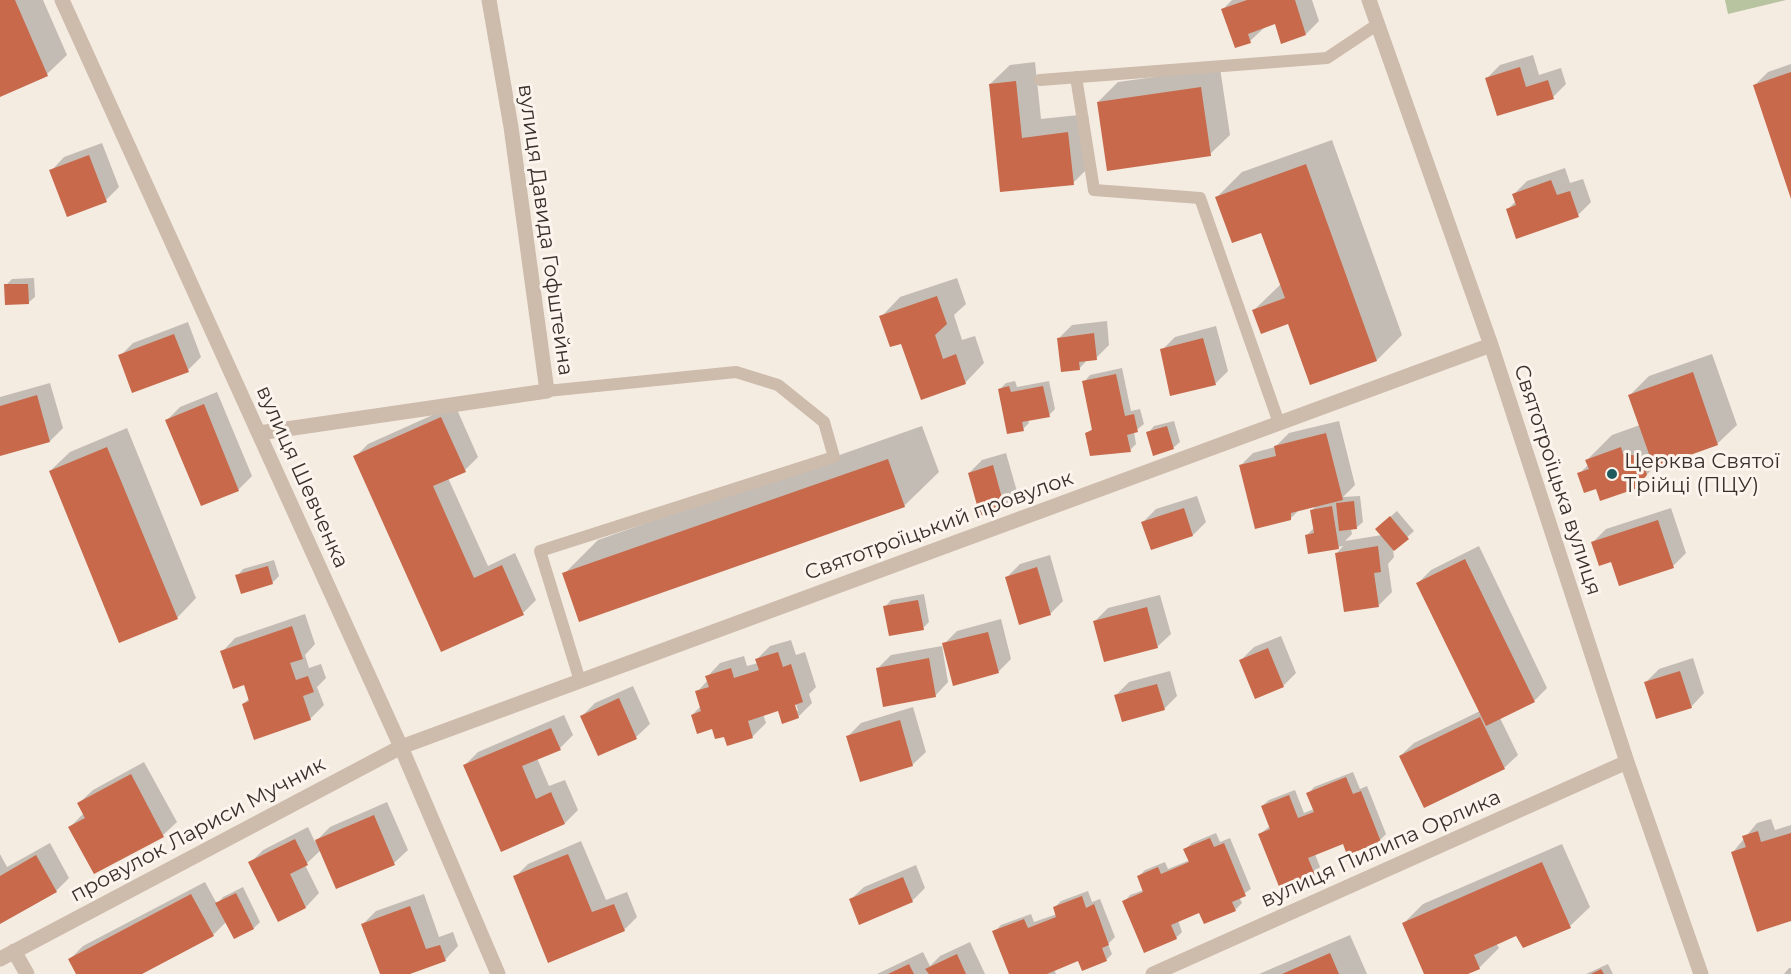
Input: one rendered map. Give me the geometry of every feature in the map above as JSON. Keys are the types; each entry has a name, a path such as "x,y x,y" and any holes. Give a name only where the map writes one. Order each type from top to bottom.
{"street":[{"name":"вулиця Шевченка","path":"62,0 401,747 498,974"},
{"name":"вулиця Давида Гофштейна","path":"259,433 547,391 511,127 489,0"},
{"name":"Святотроїцька вулиця","path":"1369,0 1491,345 1627,762 1701,974"},
{"name":"Святотроїцький провулок","path":"401,747 1491,345"},
{"name":"провулок Лариси Мучник","path":"0,959 401,747"},
{"name":"вулиця Пилипа Орлика","path":"1153,974 1627,762"},
{"path":"14,951 27,974"}],"lane":[{"path":"1040,80 1327,58 1378,24"},
{"path":"1077,77 1095,190 1200,198 1280,423"},
{"path":"547,391 736,372 778,385 825,422 834,457 540,551 580,681"}],"green space":[{"path":"1725,0 1786,0 1728,14"}],"building":[{"path":"0,0 15,0 48,76 0,97"},
{"path":"1247,0 1295,0 1306,35 1281,44 1275,24 1248,34 1251,43 1235,48 1221,9"},
{"path":"1520,67 1526,87 1548,80 1554,99 1497,116 1485,78"},
{"path":"1791,72 1791,199 1753,85"},
{"path":"1016,81 1022,138 1068,132 1074,185 1000,192 989,84"},
{"path":"1201,87 1211,156 1107,171 1097,102"},
{"path":"89,155 107,202 67,217 49,170"},
{"path":"1306,164 1377,361 1310,385 1288,324 1261,334 1252,310 1285,298 1261,233 1232,243 1215,197"},
{"path":"1551,180 1557,195 1570,191 1579,217 1516,239 1506,209 1516,205 1512,194"},
{"path":"4,284 28,284 29,304 5,305"},
{"path":"937,296 947,324 935,335 943,359 956,354 966,384 921,400 901,344 890,347 879,316"},
{"path":"1094,333 1097,360 1079,362 1080,370 1061,372 1057,338"},
{"path":"174,334 189,372 132,393 118,355"},
{"path":"1203,338 1216,385 1170,396 1160,349"},
{"path":"1693,372 1718,445 1654,468 1628,395"},
{"path":"1116,374 1125,416 1134,414 1138,432 1127,435 1131,452 1090,456 1085,433 1092,430 1082,381"},
{"path":"1009,386 1011,392 1043,386 1050,417 1022,422 1024,431 1007,434 998,389"},
{"path":"37,395 50,442 0,456 0,406"},
{"path":"204,404 239,491 201,506 165,420"},
{"path":"441,417 466,472 433,486 474,578 502,565 524,615 441,652 353,456"},
{"path":"1167,426 1174,449 1153,456 1146,432"},
{"path":"1326,433 1343,500 1291,513 1291,520 1255,529 1239,465 1276,456 1274,446"},
{"path":"107,447 178,619 119,643 49,471"},
{"name":"Церква Святої Трійці (ПЦУ)","path":"1621,447 1623,454 1641,456 1647,475 1635,489 1600,501 1596,489 1584,493 1577,473 1589,469 1585,460"},
{"path":"888,459 905,507 579,622 562,573"},
{"path":"993,465 1005,509 980,516 968,473"},
{"path":"1354,501 1357,529 1339,531 1336,503"},
{"path":"1332,506 1339,549 1308,554 1305,535 1314,533 1310,510"},
{"path":"1184,508 1193,536 1151,550 1141,522"},
{"path":"1390,516 1409,539 1394,551 1375,529"},
{"path":"1658,520 1674,568 1619,586 1611,562 1599,566 1591,542"},
{"path":"1378,546 1381,572 1374,573 1379,607 1344,612 1335,553"},
{"path":"1465,559 1535,702 1486,726 1416,583"},
{"path":"268,566 273,584 241,594 235,575"},
{"path":"1037,567 1051,615 1019,625 1005,577"},
{"path":"918,600 924,630 889,636 883,606"},
{"path":"1147,607 1158,648 1104,662 1093,621"},
{"path":"292,626 303,659 290,663 296,680 308,676 314,692 303,696 311,720 254,740 242,704 249,701 244,685 233,689 220,651"},
{"path":"988,632 999,673 953,686 942,643"},
{"path":"1268,648 1284,687 1255,699 1239,660"},
{"path":"778,652 783,667 791,664 803,702 795,705 799,718 782,724 778,711 748,721 753,738 727,746 724,737 715,739 712,729 697,734 691,715 701,711 695,691 709,687 705,676 731,668 734,678 759,670 755,659"},
{"path":"929,658 936,697 883,707 876,668"},
{"path":"1680,671 1692,708 1656,719 1644,682"},
{"path":"1157,684 1165,710 1122,722 1114,695"},
{"path":"619,698 637,739 598,756 580,716"},
{"path":"1480,717 1505,769 1424,808 1399,756"},
{"path":"900,720 913,766 860,782 846,736"},
{"path":"551,728 561,750 522,766 536,799 551,792 565,824 501,852 463,765"},
{"path":"131,774 164,837 94,874 68,827 85,818 77,803"},
{"path":"1346,777 1353,794 1361,791 1381,842 1347,855 1343,844 1308,858 1315,875 1280,889 1258,834 1270,829 1261,806 1289,795 1298,818 1314,812 1306,793"},
{"path":"374,815 395,865 336,889 315,840"},
{"path":"1758,831 1761,842 1791,833 1791,921 1757,932 1731,852 1746,847 1742,836"},
{"path":"1210,838 1214,847 1224,843 1246,896 1232,902 1236,911 1204,924 1199,913 1171,925 1177,939 1144,953 1122,901 1143,892 1137,876 1158,867 1161,874 1189,862 1183,849"},
{"path":"295,839 308,865 290,874 306,908 278,922 248,862"},
{"path":"568,854 592,912 614,904 625,931 548,963 513,876"},
{"path":"36,855 57,892 0,924 0,876"},
{"path":"1542,862 1571,928 1523,948 1516,936 1474,955 1480,969 1468,974 1424,974 1402,923"},
{"path":"903,877 913,902 859,925 849,899"},
{"path":"236,893 254,929 234,939 215,903"},
{"path":"191,894 214,936 142,974 76,974 68,959"},
{"path":"1082,896 1086,908 1094,904 1109,945 1102,948 1107,961 1082,971 1078,961 1047,974 1009,974 992,931 1024,919 1028,928 1056,917 1053,907"},
{"path":"410,906 426,949 440,945 446,961 410,974 380,974 361,924"},
{"path":"1330,953 1339,974 1282,974"},
{"path":"957,954 966,974 929,974 925,969"},
{"path":"909,964 914,974 888,974"},
{"path":"1601,969 1604,974 1591,974"}],"place":[{"name":"Церква Святої Трійці (ПЦУ)","path":"1612,474"}]}
